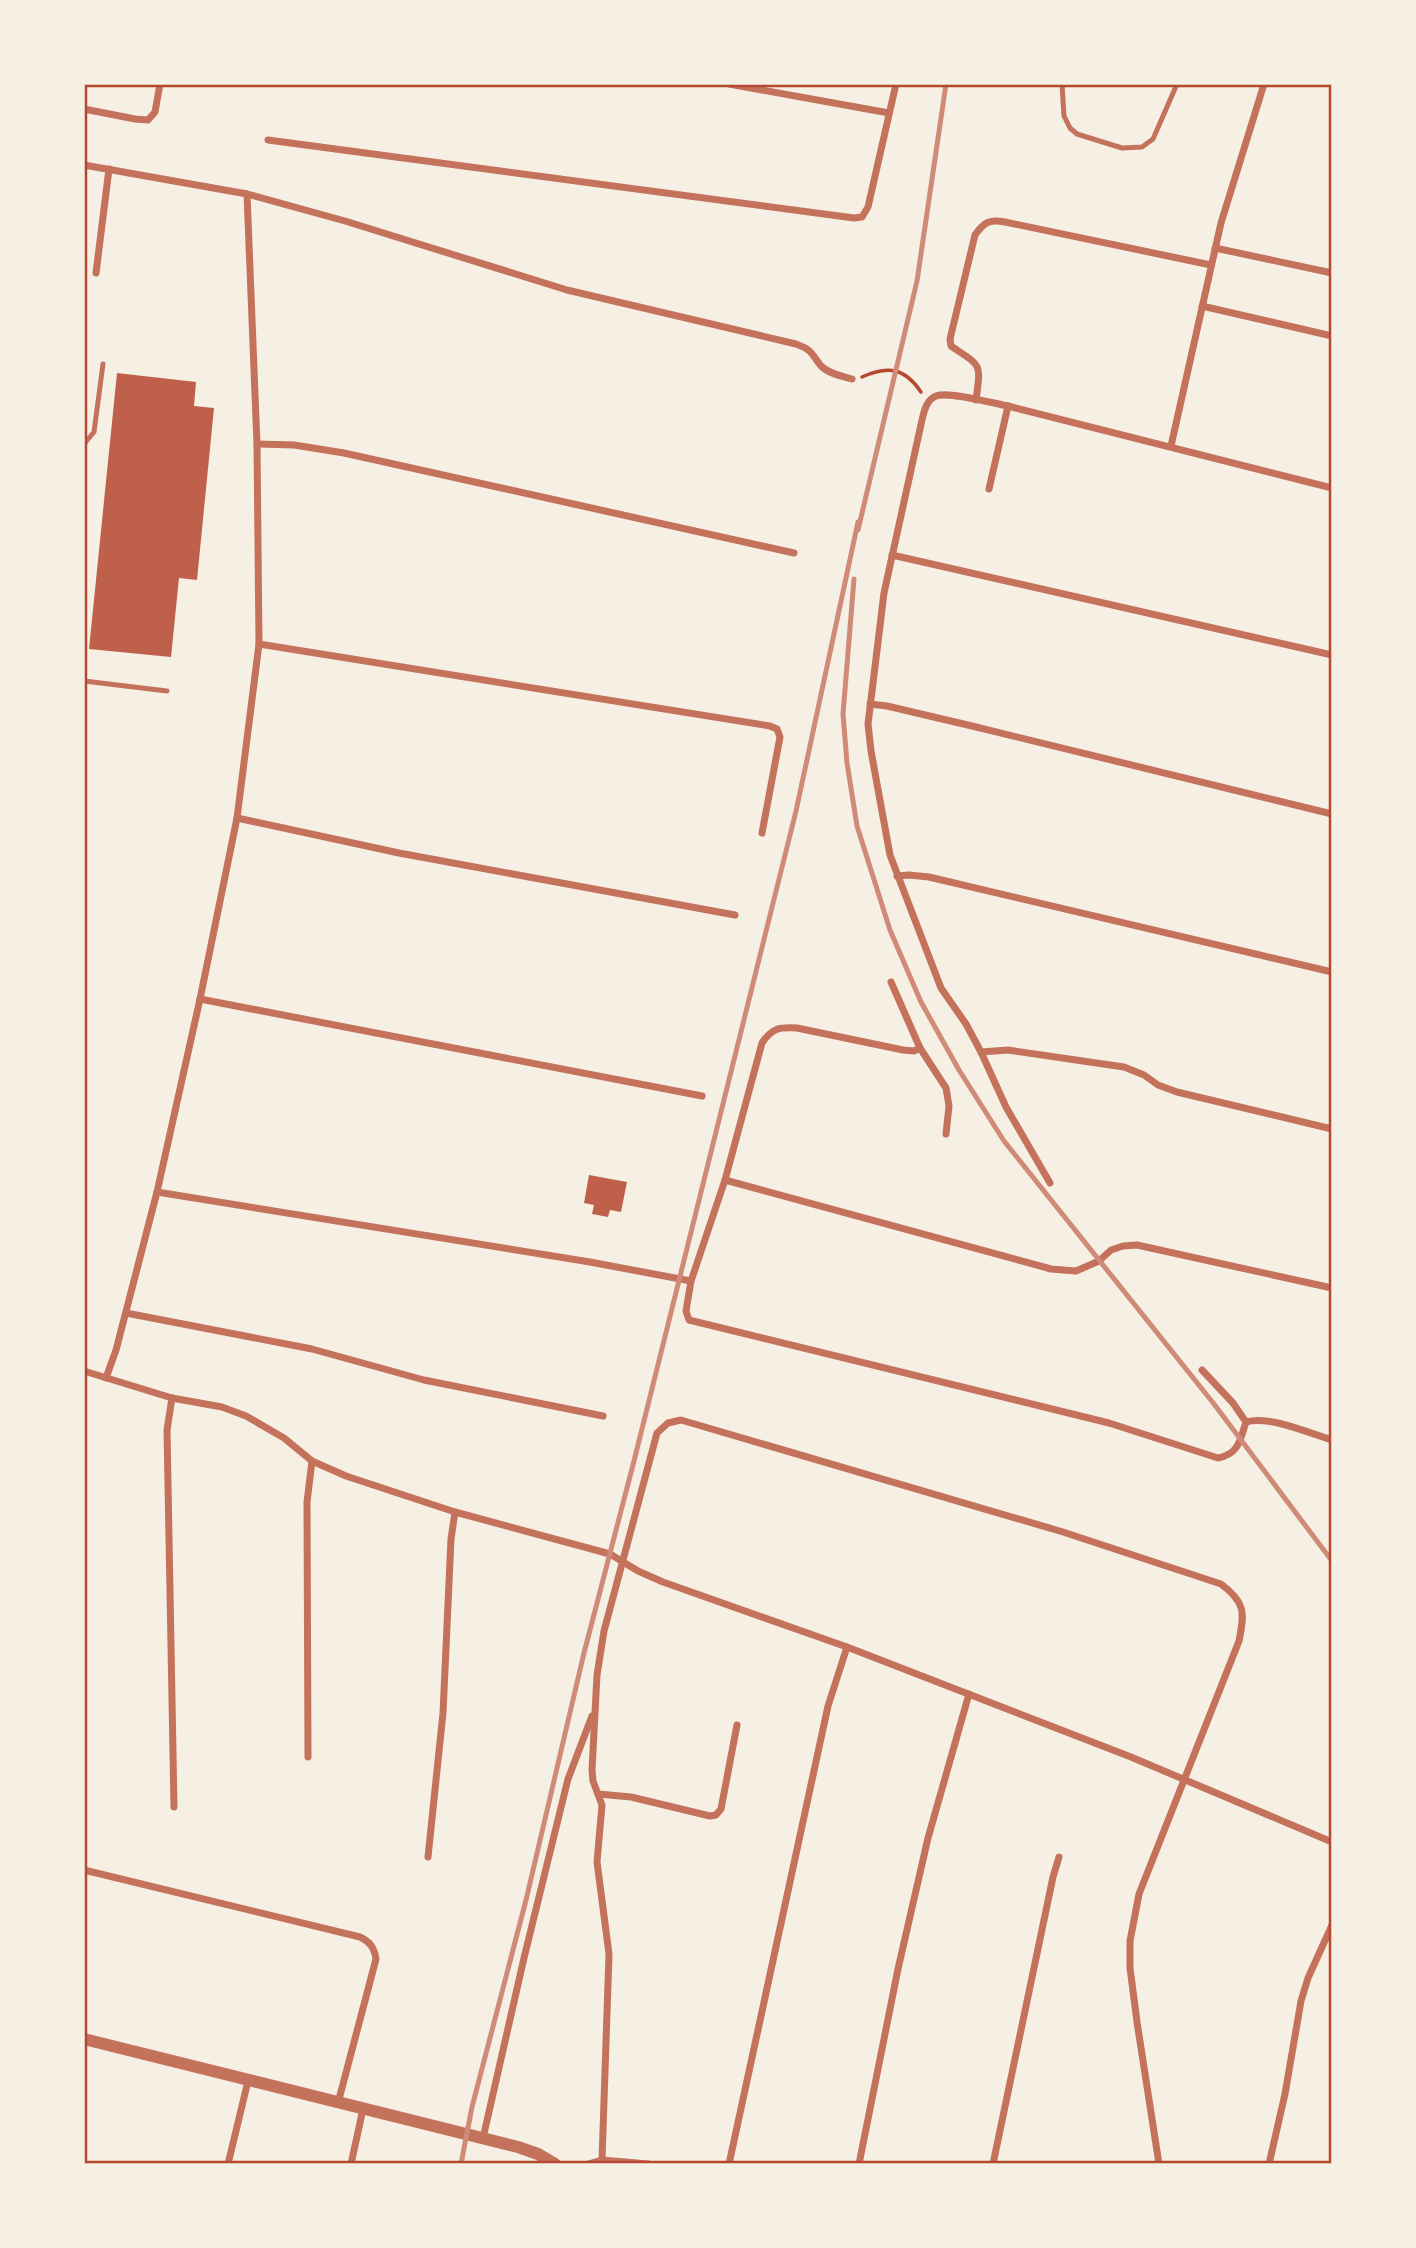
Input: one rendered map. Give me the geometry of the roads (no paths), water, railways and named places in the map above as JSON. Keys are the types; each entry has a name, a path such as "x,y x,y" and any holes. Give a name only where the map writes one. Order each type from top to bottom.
{"street":[{"path":"84,109 135,120 148,120 155,112 160,84"},
{"path":"729,84 889,113"},
{"path":"268,140 855,218 862,216 868,207 895,84"},
{"path":"1171,446 1221,223 1265,84"},
{"path":"84,164 247,194 345,221 568,290 796,344 814,353 821,366 832,373 852,379"},
{"path":"96,273 109,169"},
{"path":"106,1378 127,1313 200,999 237,818 259,644 257,444 247,194"},
{"path":"976,400 979,371 976,362 951,346 950,339 975,235 983,224 993,220 1005,222 1211,265"},
{"path":"1215,248 1332,273"},
{"path":"1202,306 1332,336"},
{"path":"1050,1183 1006,1107 966,1024 941,988 890,855 871,751 868,724 884,593 928,403 936,396 956,396 1008,406 1332,488"},
{"path":"989,489 1008,406"},
{"path":"257,444 293,445 344,453 794,553"},
{"path":"892,555 1332,655"},
{"path":"259,644 770,726 777,729 780,737 762,833"},
{"path":"870,704 911,711 1332,814"},
{"path":"237,818 399,853 734,915"},
{"path":"897,876 929,877 1332,972"},
{"path":"891,982 920,1048 946,1088 949,1105 946,1134"},
{"path":"200,999 702,1096"},
{"path":"920,1048 914,1051 903,1050 797,1028 781,1027 771,1031 762,1044 725,1180 691,1281 686,1311 689,1320 1109,1423 1218,1458 1228,1456 1235,1450 1246,1422"},
{"path":"981,1052 1008,1050 1124,1067 1177,1092 1332,1129"},
{"path":"725,1180 1051,1269 1076,1271 1100,1261 1111,1250 1137,1245 1332,1288"},
{"path":"157,1192 576,1259 691,1281"},
{"path":"127,1313 312,1349 424,1380 603,1416"},
{"path":"1202,1370 1233,1403 1246,1422"},
{"path":"84,1371 172,1398 222,1407 246,1416 285,1438 312,1461 346,1476 455,1512 610,1554 663,1582 847,1647 969,1694 1184,1779 1332,1842"},
{"path":"172,1398 167,1430 174,1807"},
{"path":"602,2160 609,1954 597,1862 602,1805 592,1770 597,1675 604,1631 657,1433 668,1423 681,1420 1063,1532 1222,1584 1236,1595 1242,1610 1239,1641 1139,1894 1130,1941 1130,1968 1159,2164"},
{"path":"1246,1422 1269,1422 1332,1440"},
{"path":"308,1757 307,1502 312,1461"},
{"path":"428,1857 443,1713 451,1539 455,1512"},
{"path":"729,2164 828,1706 847,1647"},
{"path":"859,2164 925,1851 969,1694"},
{"path":"483,2138 568,1779 595,1707"},
{"path":"598,1794 631,1797 710,1816 716,1815 721,1809 737,1725"},
{"path":"993,2164 1059,1857"},
{"path":"84,1870 359,1937 369,1942 376,1959 338,2103"},
{"path":"1269,2164 1285,2094 1301,2001 1332,1924"},
{"path":"84,2039 483,2138 528,2151 555,2164"},
{"path":"228,2164 248,2081"},
{"path":"351,2164 363,2109"},
{"path":"588,2164 602,2160 648,2164"}],"lane":[{"path":"1062,84 1064,116 1070,128 1077,134 1122,148 1142,147 1153,139 1177,84"},
{"path":"84,444 96,425 103,364"},
{"path":"84,681 167,691"}],"railway":[{"path":"858,530 917,281 946,84"},
{"path":"461,2164 472,2107 526,1900 584,1653 796,811 858,522"},
{"path":"854,579 843,714 847,763 857,826 890,930 921,1002 959,1070 1004,1141 1214,1404 1332,1561"}]}
